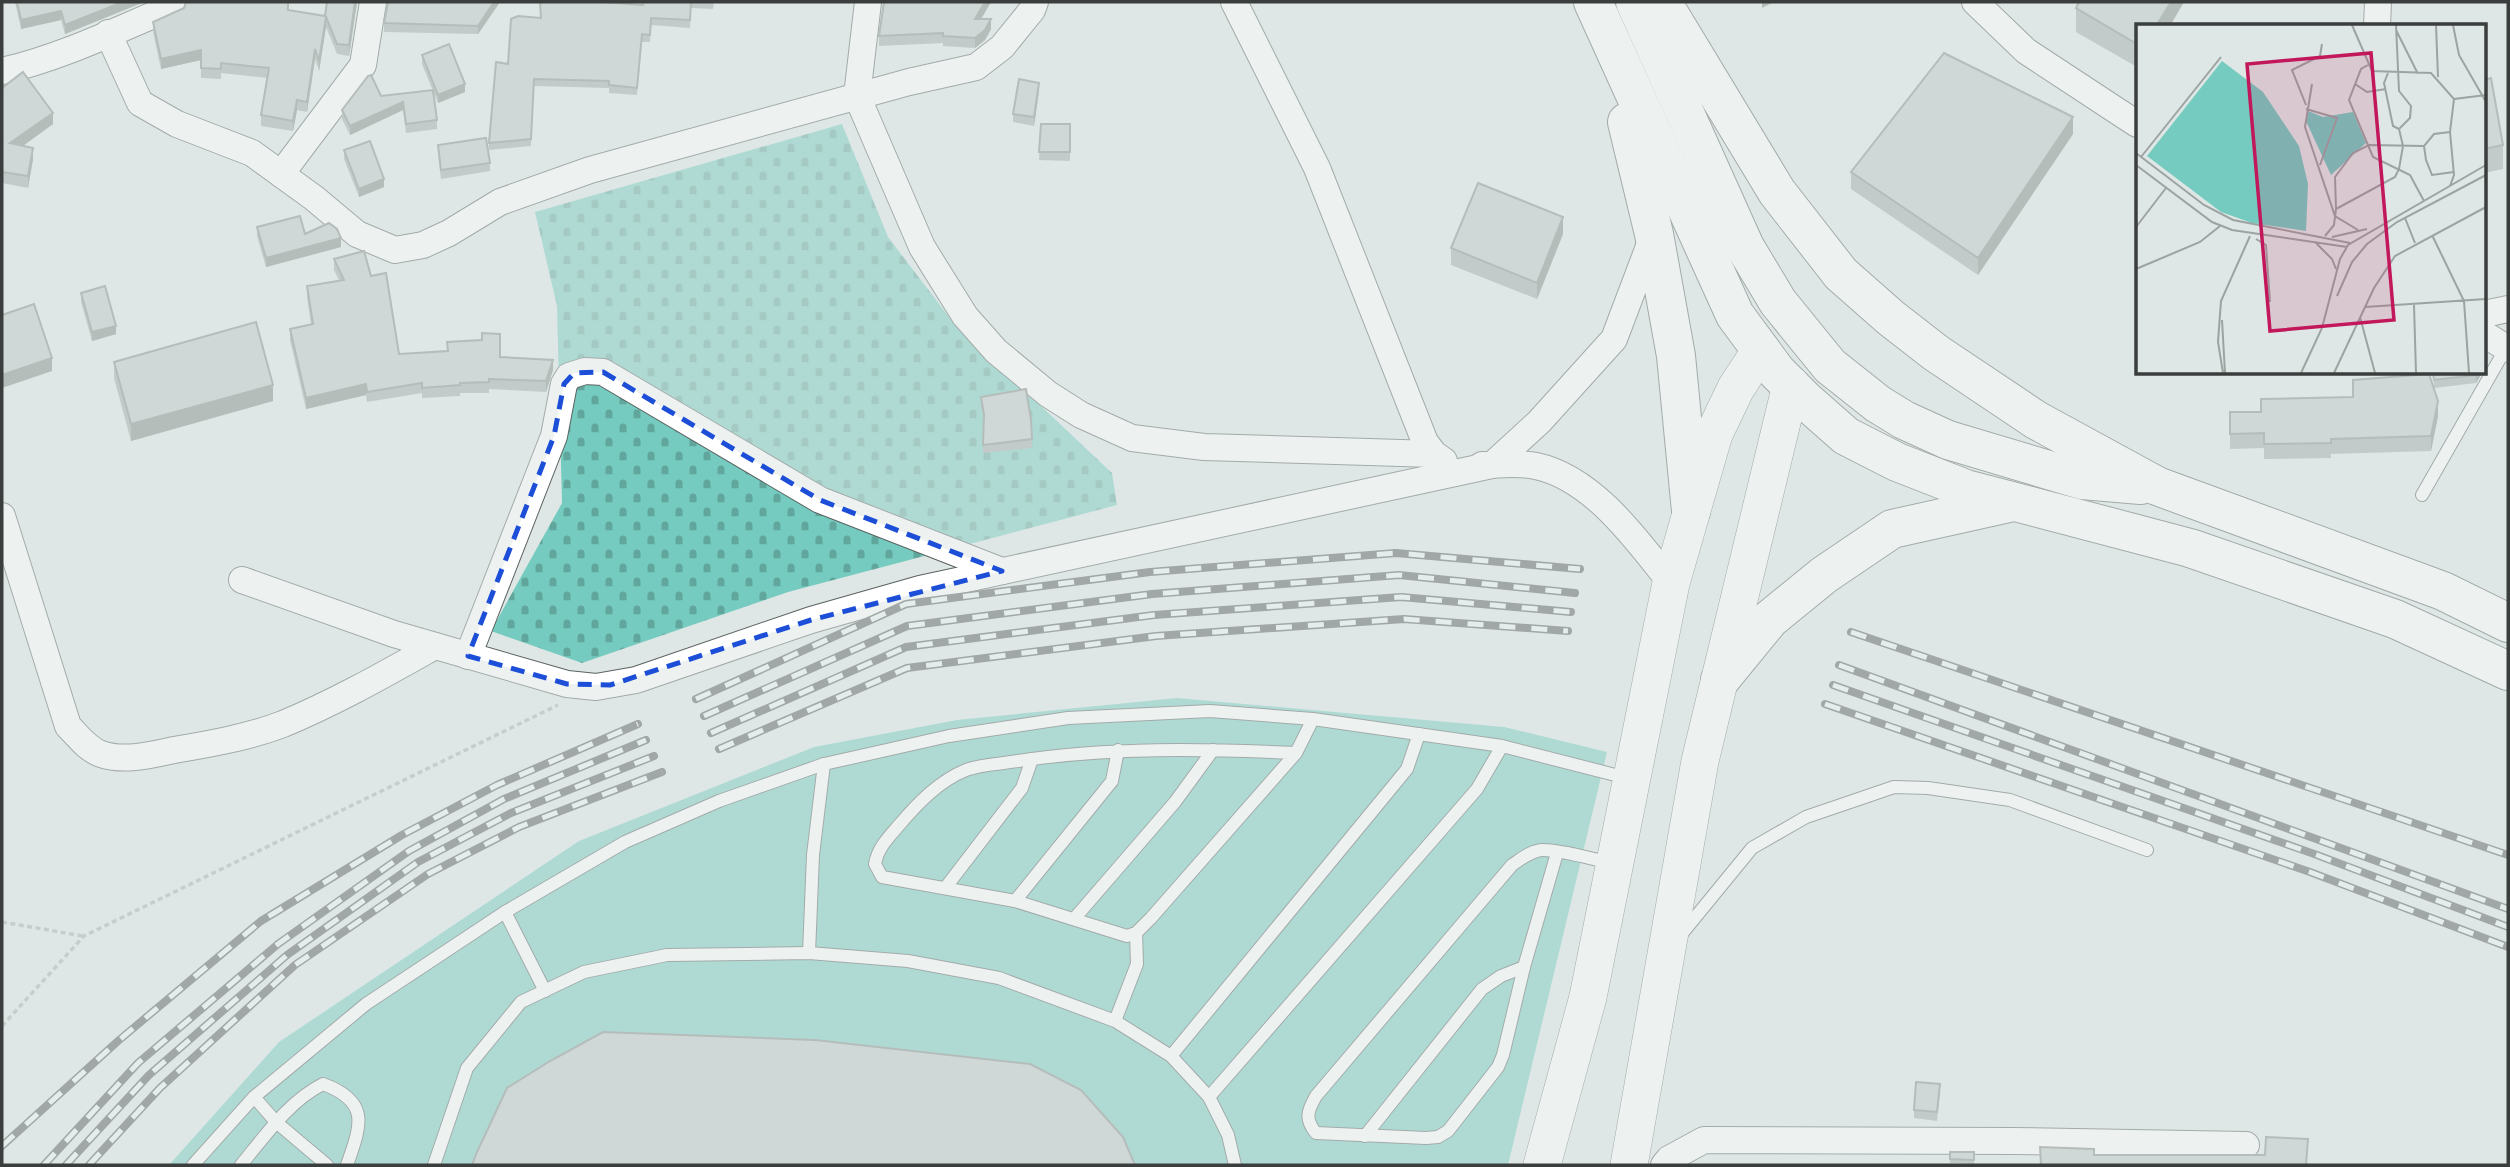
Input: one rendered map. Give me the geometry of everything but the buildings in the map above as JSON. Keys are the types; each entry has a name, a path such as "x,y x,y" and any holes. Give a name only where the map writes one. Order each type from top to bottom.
{"main road":[{"path":"1634,2 1735,229 1760,275 1804,336 1838,373 1904,420 1948,440 2082,480 2157,486"},
{"path":"1662,2 1777,192 1841,274 1891,317 2036,420 2157,486 2443,590 2508,624"},
{"path":"1599,16 1654,234 1676,356 1691,511"},
{"path":"1599,16 1735,315 1777,372 1804,400 1846,436 1897,462 1966,489 2216,557 2395,619 2508,671"},
{"path":"1761,350 1804,336"},
{"path":"1791,385 1804,336"},
{"path":"1720,680 1770,619 1824,575 1892,529 2014,502"}],"street":[{"path":"2,71 22,66 172,7 174,2"},
{"path":"281,174 363,65 373,2"},
{"path":"868,2 857,96 922,247 965,316 996,351 1048,394 1081,415 1132,438 1204,447 1434,454"},
{"path":"107,33 140,103 177,124 252,153 314,198 357,234 395,250 422,245 450,233 500,202 590,170 857,96 976,67 1002,47 1035,2"},
{"path":"1234,2 1317,168 1425,442 1434,454 1451,463 1536,466 1574,482 1625,523 1671,583"},
{"path":"1975,2 2026,51 2136,123"},
{"path":"2377,24 2378,2"},
{"path":"242,580 394,634 568,684 597,687 636,680 811,620 920,589 1492,465 1539,422 1614,339 1654,234"},
{"path":"2486,314 2508,309"},
{"path":"2486,335 2507,349"},
{"path":"1542,1165 1588,997 1671,583 1714,434 1736,388 1761,350"},
{"path":"468,656 554,436 564,384 569,376 585,371 603,372 820,500 1002,571"},
{"path":"1629,1165 1700,761 1791,385"},
{"path":"2,516 68,726 99,754 138,757 212,743 281,725 343,697 435,646"},
{"path":"1664,1165 1670,1158 1704,1140 2014,1141 2246,1146"}],"lane":[{"path":"2422,495 2507,349"},
{"path":"193,1165 254,1097 366,1004 505,912 625,842 719,801 824,764 949,736 1068,718 1210,711 1313,719 1502,746 1632,779"},
{"path":"1296,753 1118,750 967,769 940,784 911,811 878,850 875,864 882,877 1015,901 1127,936 1136,933 1296,753 1313,719"},
{"path":"1171,1056 1407,769 1419,734"},
{"path":"1209,1097 1477,789 1502,746"},
{"path":"1015,901 1112,781 1118,750"},
{"path":"1074,919 1175,802 1213,750"},
{"path":"946,887 1022,788 1032,759"},
{"path":"809,953 813,855 824,764"},
{"path":"1666,952 1752,848 1806,817 1894,787 1928,788 2010,800 2147,850"},
{"path":"1557,853 1524,967 1508,1039 1498,1067 1448,1131 1438,1137 1426,1138 1316,1133 1309,1125 1307,1111 1316,1096 1512,865 1541,850 1557,853 1615,864"},
{"path":"505,912 545,991"},
{"path":"1115,1021 1137,964 1136,933"},
{"path":"434,1165 467,1068 521,1002 584,972 667,955 809,953 908,961 999,978 1115,1021 1171,1056 1209,1097 1228,1135 1235,1165"},
{"path":"1365,1136 1482,989 1501,975 1524,967"},
{"path":"241,1165 276,1122 313,1089 323,1084 335,1088 359,1115 360,1126 347,1165"},
{"path":"254,1097 276,1122 327,1165"}],"path":[{"path":"2,1026 84,936 597,687"},
{"path":"2,922 84,936"}],"highlighted area":[{"path":"603,372 820,500 1002,571 811,620 610,685 567,684 468,656 554,436 564,384 574,373"}],"green space":[{"path":"842,124 888,237 956,326 1112,473 1117,505 788,592 582,663 491,631 562,503 557,306 535,212"},
{"path":"1177,698 1504,727 1607,752 1508,1165 169,1165 279,1042 579,841 814,747 957,720"}],"railway":[{"path":"696,699 906,604 1150,572 1396,553 1580,569"},
{"path":"704,716 907,626 1152,594 1399,575 1575,593"},
{"path":"711,733 906,647 1154,615 1401,597 1571,612"},
{"path":"719,749 907,668 1156,636 1404,619 1568,631"},
{"path":"1851,632 2508,855"},
{"path":"1839,665 2508,909"},
{"path":"1833,685 2317,855 2508,927"},
{"path":"1825,704 2310,872 2508,947"},
{"path":"2,1146 118,1041 261,921 402,835 497,785 638,724"},
{"path":"44,1165 138,1063 278,944 409,851 504,799 646,740"},
{"path":"66,1165 149,1075 287,955 418,862 511,813 654,756"},
{"path":"89,1165 160,1088 295,965 428,874 519,827 662,772"}]}
